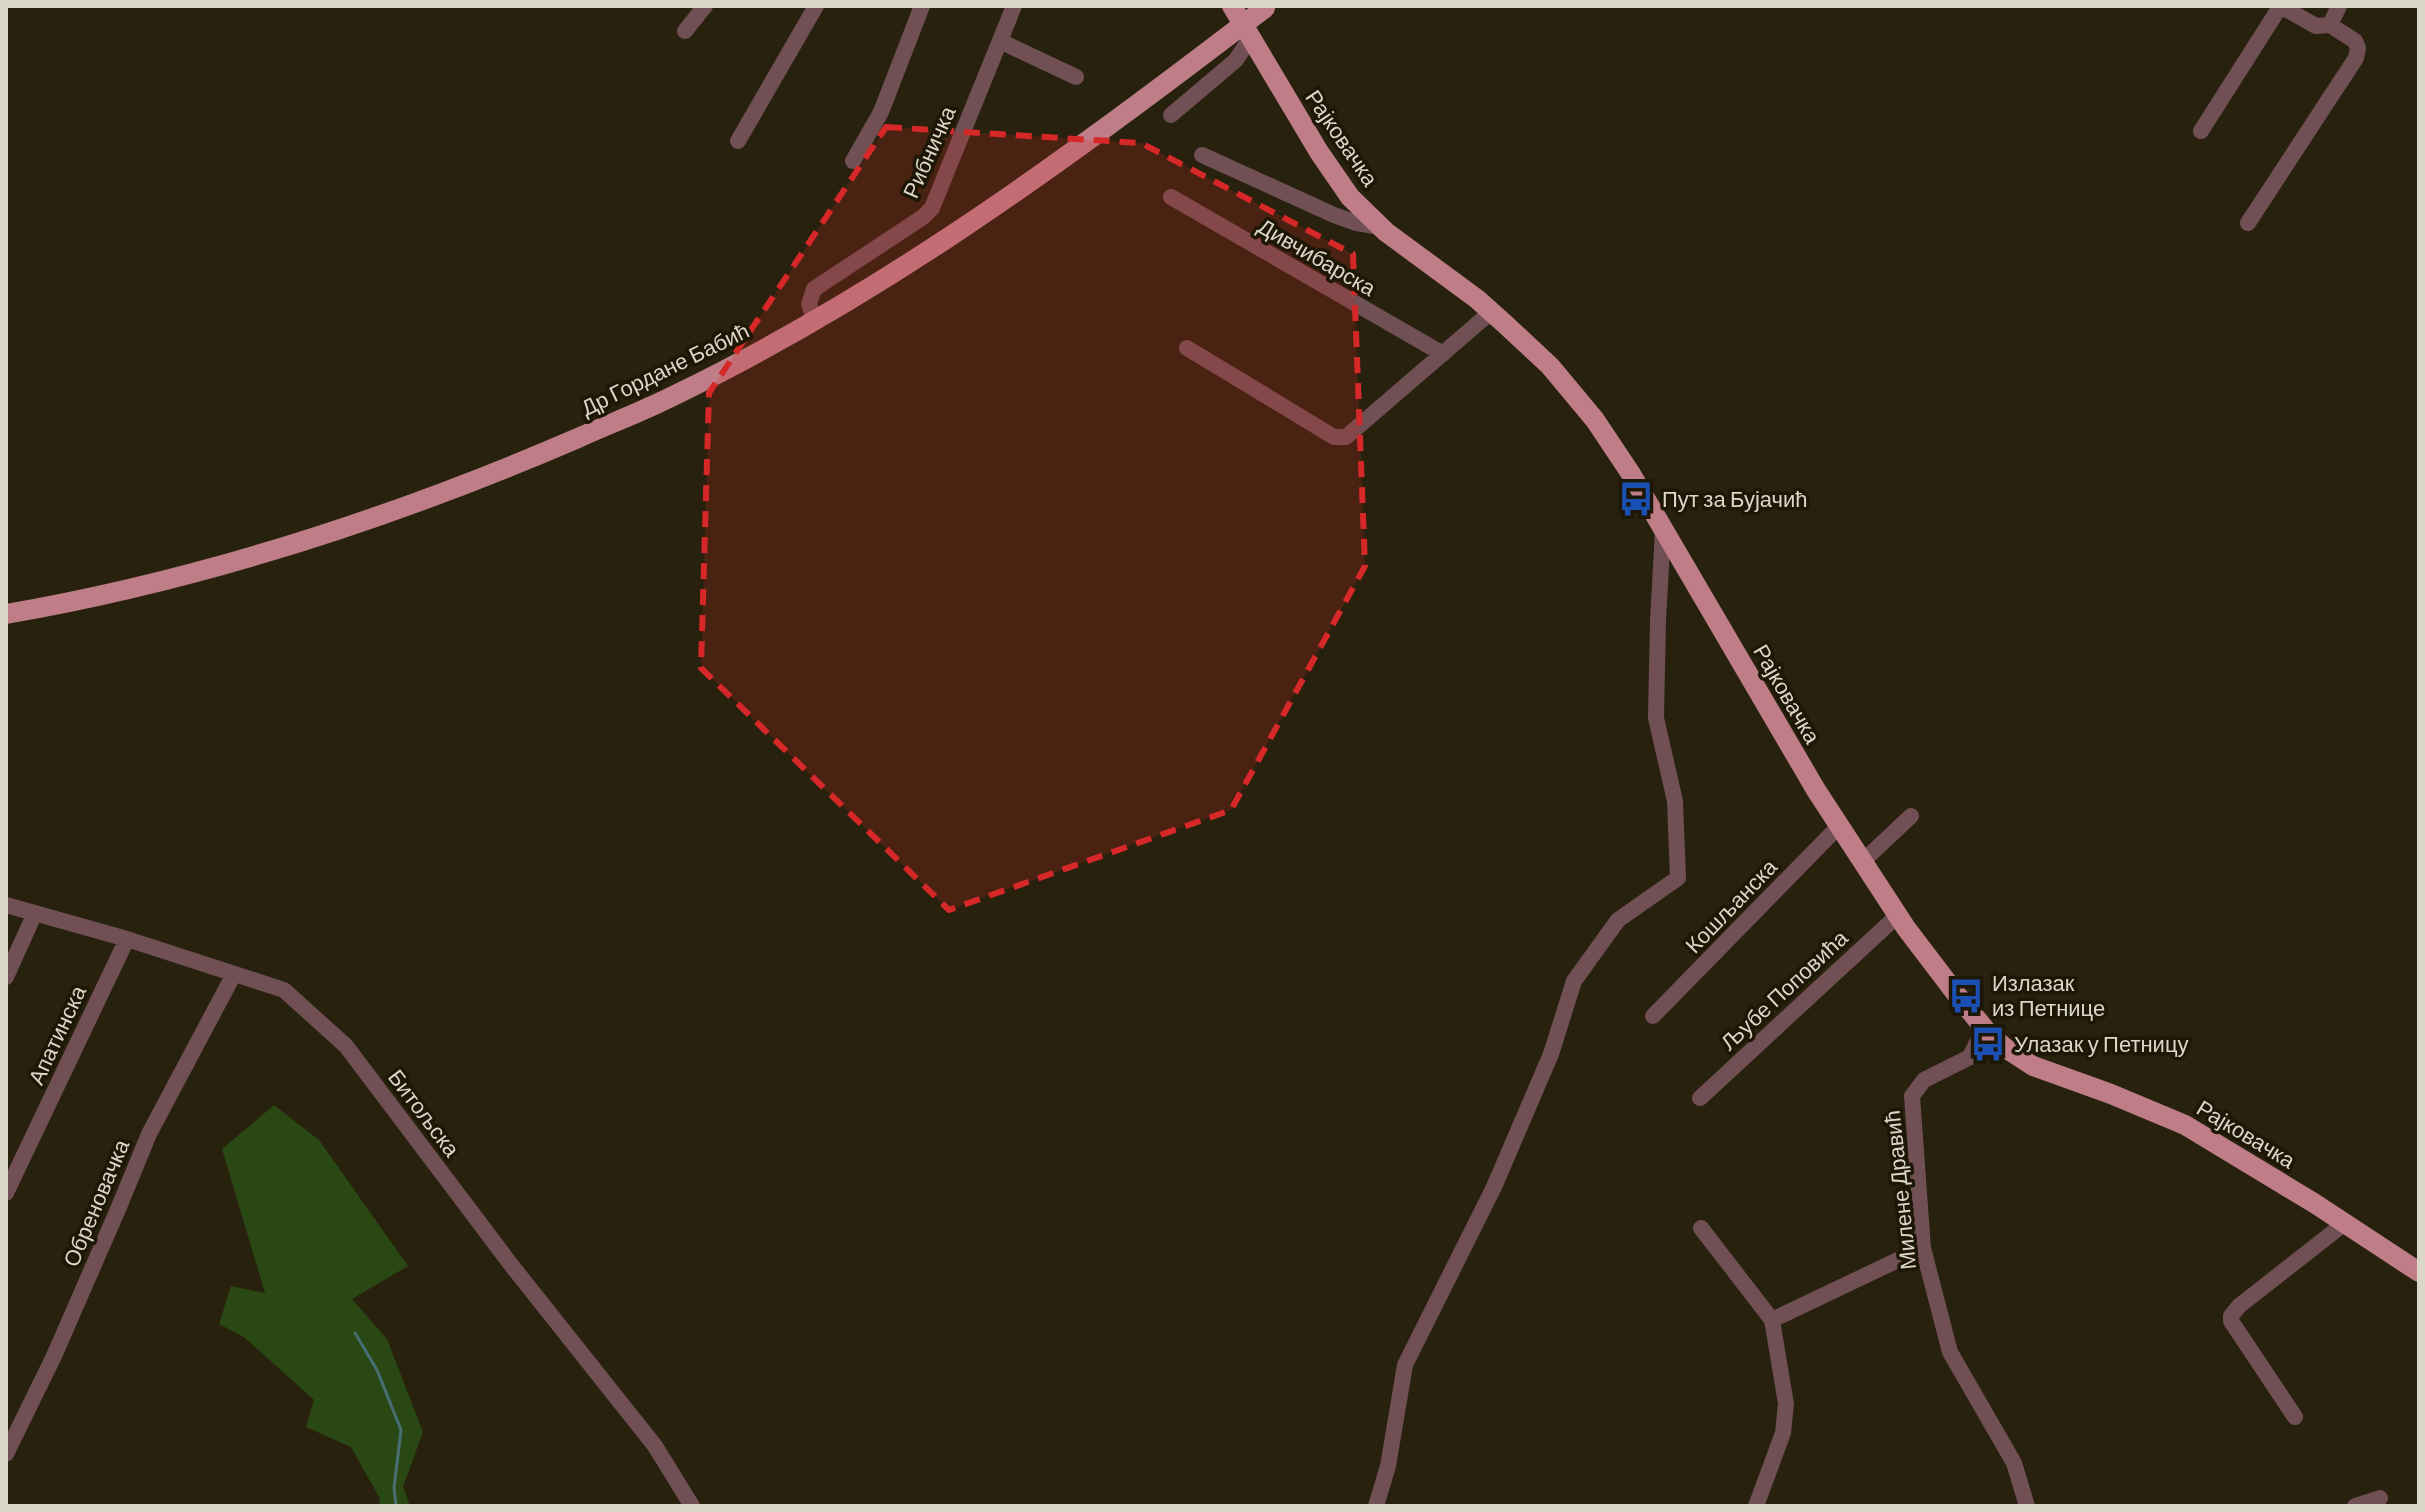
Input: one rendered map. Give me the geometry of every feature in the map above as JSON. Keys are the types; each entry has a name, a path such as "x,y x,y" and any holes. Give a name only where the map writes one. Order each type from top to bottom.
{"main road":[{"name":"Рајковачка","path":"1232,6 1335,178 1350,197 1381,227 1491,312 1550,366 1595,420 1631,474 1785,739 1862,862 1984,1028 2004,1047 2033,1066 2185,1125 2419,1272"},
{"name":"Др Гордане Бабић","path":"6,614 208,569 392,511 520,463 670,397 814,319 914,259 1064,159 1266,7"}],"street":[{"path":"685,31 705,6"},
{"path":"738,141 816,6"},
{"path":"853,161 881,112 922,6"},
{"name":"Рибничка","path":"814,319 809,304 814,289 932,208 1014,6"},
{"path":"2330,25 2339,6"},
{"path":"2201,131 2278,10 2286,9 2316,26 2330,25 2355,41 2358,48 2356,58 2248,223"},
{"path":"1171,115 1236,60 1251,37"},
{"path":"1000,41 1076,77"},
{"path":"1202,155 1334,215 1381,227"},
{"name":"Дивчибарска","path":"1171,197 1443,354"},
{"path":"1187,348 1334,437 1346,437 1491,312"},
{"path":"1376,1506 1388,1466 1405,1365 1494,1187 1551,1054 1574,981 1618,920 1678,878 1675,801 1656,718 1663,530"},
{"path":"1862,862 1911,816"},
{"name":"Кошљанска","path":"1653,1016 1839,826"},
{"name":"Битољска","path":"6,905 127,939 284,990 346,1046 512,1266 655,1446 692,1506"},
{"path":"6,977 35,913"},
{"name":"Љубе Поповића","path":"1700,1098 1898,915"},
{"name":"Апатинска","path":"6,1193 127,939"},
{"name":"Обреновачка","path":"6,1454 60,1343 149,1134 234,974"},
{"name":"Милене Дравић","path":"1984,1028 1970,1057 1924,1080 1912,1096 1923,1248 1950,1352 2014,1463 2027,1506"},
{"path":"2295,1417 2231,1321 2231,1316 2239,1306 2345,1223"},
{"path":"1701,1228 1772,1320 1786,1404 1783,1433 1756,1506"},
{"path":"1772,1320 1923,1248"},
{"path":"2355,1506 2380,1498"}],"highlighted area":[{"path":"886,127 1141,143 1353,254 1365,566 1231,810 949,910 701,668 709,393"}],"green space":[{"path":"274,1105 319,1140 408,1266 352,1299 387,1339 423,1432 403,1487 410,1506 379,1506 380,1499 351,1447 306,1427 314,1400 244,1337 219,1324 231,1286 265,1293 222,1149"}],"waterway":[{"path":"355,1333 377,1370 401,1430 394,1488 396,1506"}],"place":[{"name":"Пут за Бујачић","path":"1636,499"},
{"name":"Излазак из Петнице","path":"1966,996"},
{"name":"Улазак у Петницу","path":"1988,1044"}]}
